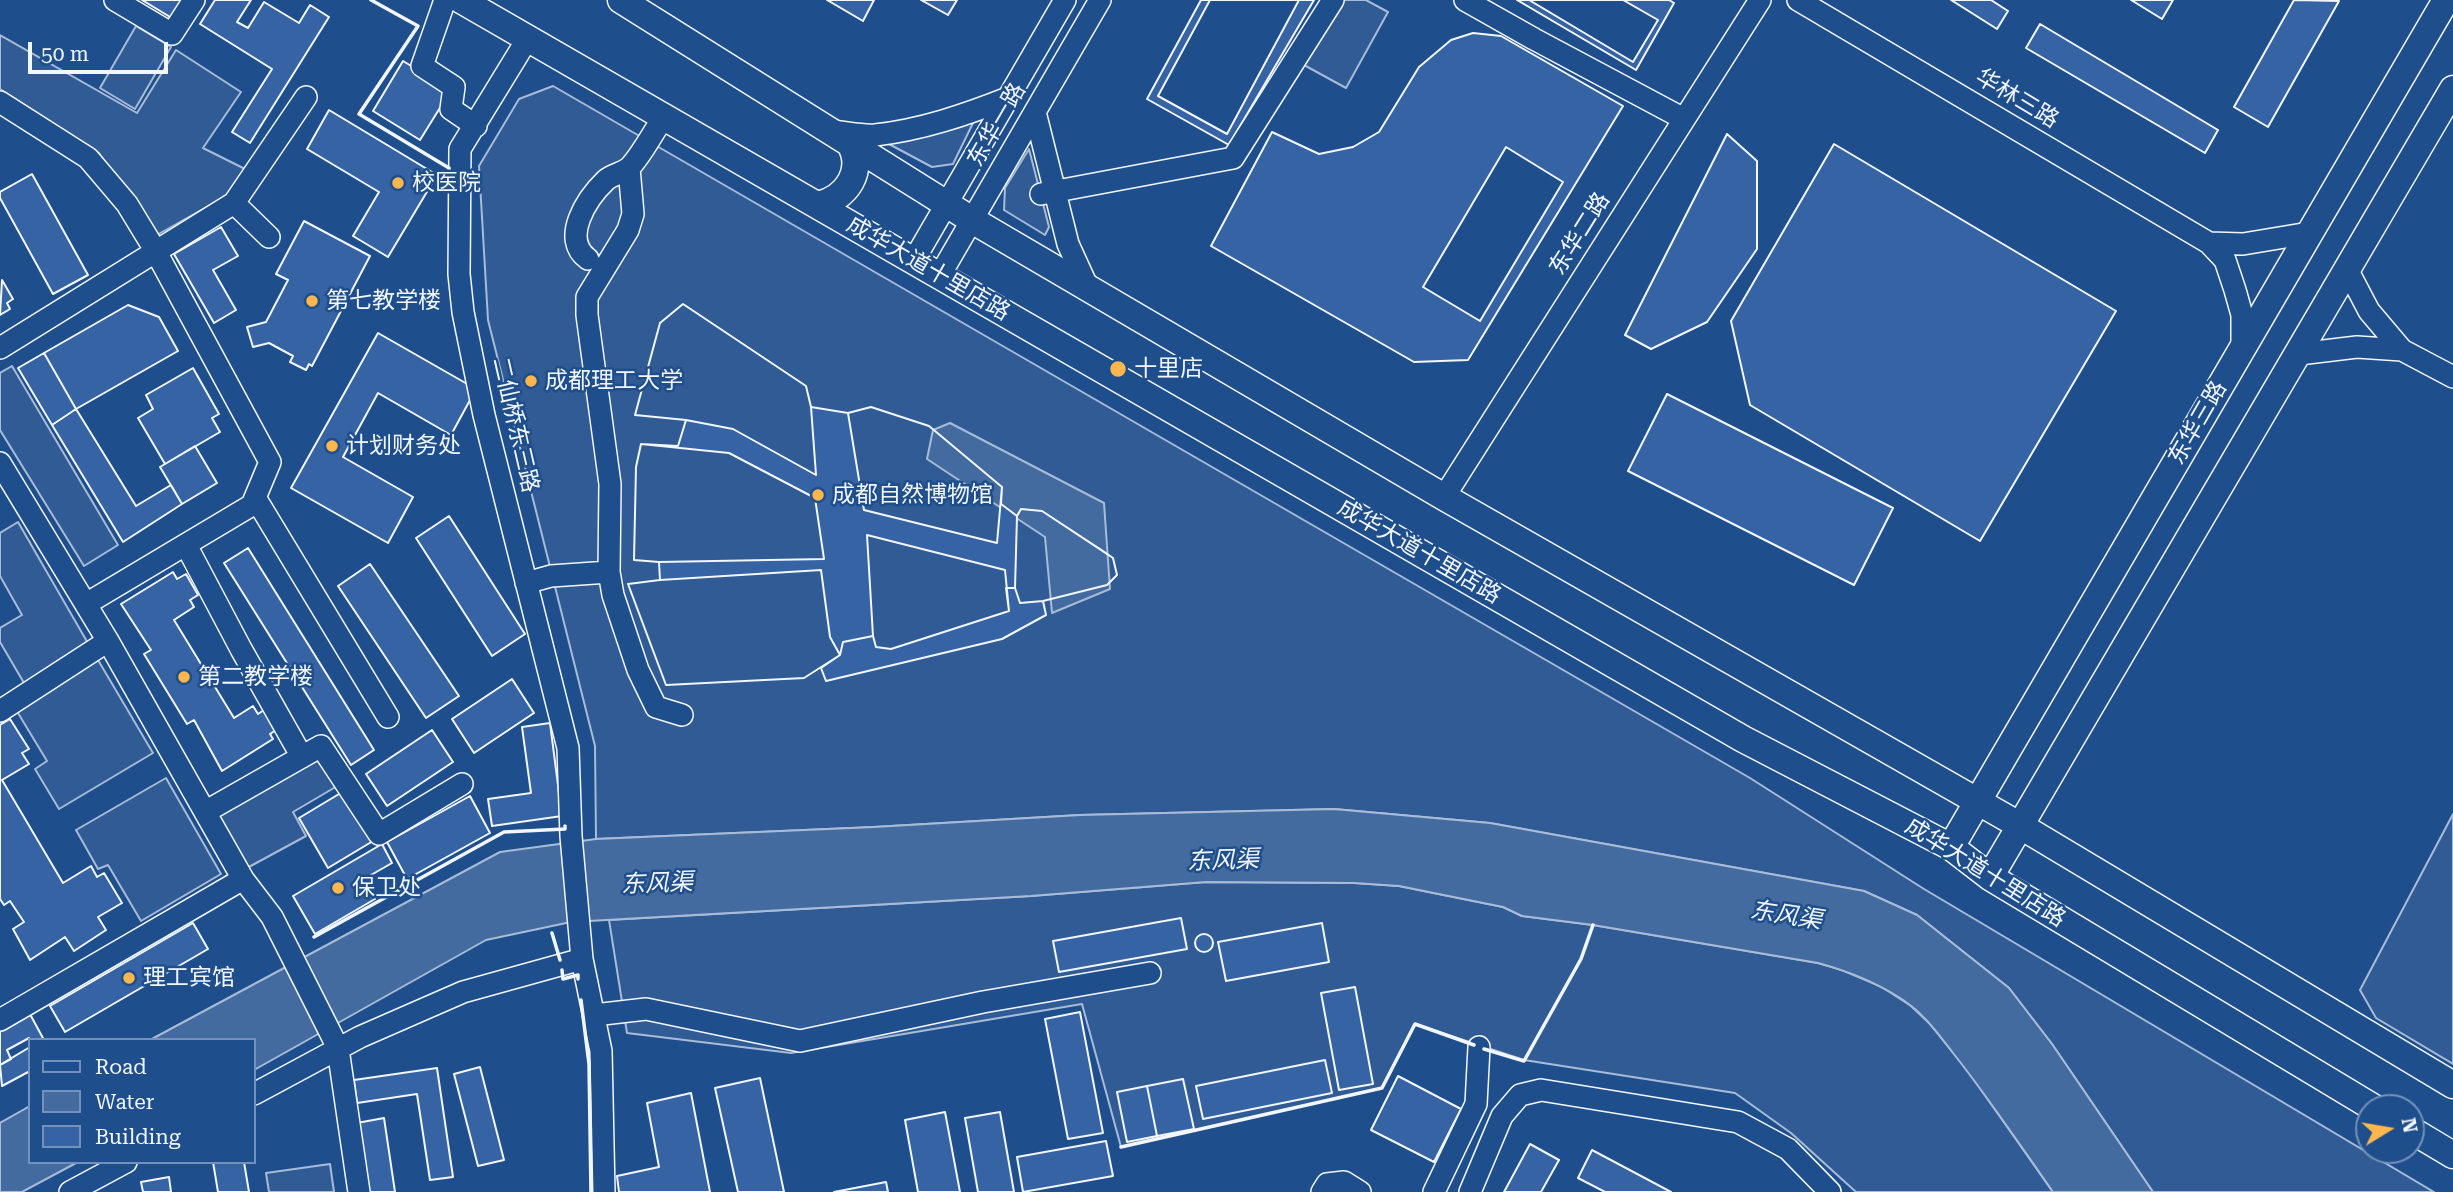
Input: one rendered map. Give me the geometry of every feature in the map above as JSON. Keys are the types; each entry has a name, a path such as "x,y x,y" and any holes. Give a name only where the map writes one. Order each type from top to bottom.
{"main road":[{"name":"成华大道十里店路","path":"461,0 1743,739 1951,847 1990,877 2355,1097"},
{"path":"621,0 972,220 1444,497 2019,825 2453,1085"},
{"name":"东华三路","path":"1951,847 2446,0"},
{"path":"1990,877 2453,89"},
{"path":"818,205 831,202 844,193 856,172 855,153 840,136"},
{"path":"2425,1138 2453,1155"}],"street":[{"path":"115,0 172,34 194,0"},
{"path":"445,0 422,66 454,88 451,109 476,126"},
{"name":"东华一路","path":"914,260 1065,0"},
{"name":"东华一路","path":"940,275 1100,0"},
{"path":"1048,193 1233,158 1333,0"},
{"path":"1465,0 1545,46 1684,119"},
{"name":"东华二路","path":"1444,497 1760,0"},
{"name":"华林三路","path":"1798,0 2209,243"},
{"name":"二仙桥东三路","path":"528,38 460,149 459,274 463,312 484,415 568,748 582,960 601,1051 604,1192"},
{"path":"0,348 234,203 306,97"},
{"path":"840,136 872,135 914,128 958,117 1008,98"},
{"path":"0,102 88,158 127,204 155,250 270,462 252,505 86,604"},
{"path":"1035,112 1048,193 1088,288"},
{"path":"588,259 581,254 577,243 575,230 579,218 607,180 629,168 664,117"},
{"path":"629,168 633,214 628,229 587,297 587,315 610,484 609,572 613,595 638,670 656,707 682,715"},
{"path":"234,203 269,236"},
{"path":"2209,243 2243,244 2309,233"},
{"path":"2209,243 2225,260 2235,290 2242,315 2242,348"},
{"path":"2347,268 2369,311 2402,350 2453,377"},
{"path":"2299,354 2357,347 2402,350"},
{"path":"0,463 108,641 243,879 272,917 292,955 335,1043 359,1192"},
{"path":"256,499 388,717"},
{"path":"186,545 302,757"},
{"path":"526,583 551,576 609,572"},
{"path":"0,711 108,641"},
{"path":"205,812 321,746 379,834 462,784"},
{"path":"0,1020 243,879"},
{"path":"256,1093 335,1043 463,992 582,960"},
{"path":"594,1015 646,1009 800,1041 984,1002 1150,973"},
{"path":"1434,1192 1476,1104 1479,1047"},
{"path":"1470,1192 1502,1116 1520,1095 1541,1090 1738,1122 1788,1149 1830,1192"},
{"path":"70,1192 122,1164"},
{"path":"1321,1192 1327,1184 1345,1182 1360,1192"}],"shaded area":[{"path":"1340,0 1366,0 1388,12 1346,88 1304,65"},
{"path":"136,26 171,47 135,109 100,88"},
{"path":"0,35 137,113 176,50 241,92 203,148 245,169 228,195 155,236 99,153 0,89"},
{"name":"成都自然博物馆","path":"553,86 1750,778 1924,889 2355,1145 2355,1164 2387,1164 2434,1192 2153,1192 2052,1044 2009,988 1917,915 1864,891 1490,823 1334,809 1080,815 596,839 595,746 488,320 479,166 519,99"},
{"path":"974,121 953,164 932,167 887,143"},
{"path":"1029,149 1049,227 1045,235 1004,210 1005,188"},
{"path":"12,366 118,545 84,566 0,430 0,373"},
{"path":"18,522 89,645 24,683 0,642 0,628 22,615 0,576 0,533"},
{"path":"98,660 153,753 59,809 35,769 47,761 15,708"},
{"path":"321,756 339,785 293,812 306,836 247,868 217,814"},
{"path":"166,778 221,874 141,921 108,865 98,869 76,830"},
{"path":"2453,814 2453,1064 2376,1018 2360,990"},
{"path":"1206,882 1399,886 1503,907 1522,916 1593,925 1818,963 1842,970 1882,987 1911,1006 1930,1024 1965,1067 2053,1192 1856,1192 1791,1133 1735,1093 1524,1060 1415,1024 1382,1088 1121,1147 1082,1004 791,1053 627,1033 609,920 1031,896"},
{"path":"330,1164 334,1192 269,1192 266,1173"}],"water":[{"path":"950,423 1104,503 1110,589 1052,613 1045,537 927,459 933,430"},
{"name":"东风渠","path":"1334,809 1490,823 1864,891 1917,915 2009,988 2052,1044 2153,1192 2053,1192 1979,1087 1928,1021 1900,998 1854,975 1818,963 1593,925 1522,916 1503,907 1399,886 1206,882 1031,896 571,922 486,940 256,1069 256,1038 154,1038 500,852 596,839 1080,815"},
{"path":"28,1107 28,1164 74,1164 22,1192 0,1192 0,1123"}],"building":[{"path":"142,0 187,0 175,20"},
{"path":"215,0 251,0 237,22 248,28 264,2 299,23 310,5 329,17 250,143 232,132 272,69 200,24"},
{"path":"827,0 874,0 863,21"},
{"path":"921,0 957,0 948,15"},
{"path":"1201,0 1314,0 1229,145 1147,99"},
{"path":"1210,0 1299,0 1227,134 1158,96"},
{"path":"1517,0 1669,0 1674,3 1636,70"},
{"path":"1529,0 1623,0 1658,20 1633,62"},
{"path":"1951,0 1991,0 2008,11 1997,29"},
{"path":"2131,0 2173,0 2162,19"},
{"path":"2294,0 2339,1 2268,127 2234,107"},
{"path":"2040,24 2218,130 2205,153 2026,48"},
{"path":"1473,33 1501,36 1623,106 1468,360 1414,362 1211,246 1272,132 1319,154 1353,147 1379,132 1419,67 1451,40"},
{"path":"403,61 451,90 420,140 373,111"},
{"name":"校医院","path":"329,110 437,175 388,257 353,236 379,192 307,149"},
{"path":"1727,134 1757,161 1757,249 1707,322 1651,349 1625,335"},
{"path":"1834,144 2116,311 1980,541 1750,405 1731,321"},
{"path":"1506,147 1563,182 1480,321 1423,287"},
{"path":"32,174 88,275 53,294 0,198 0,192"},
{"name":"第七教学楼","path":"304,221 370,256 312,366 309,364 306,370 290,362 293,356 269,343 253,347 247,327 266,322 288,280 276,274"},
{"path":"221,227 238,256 213,270 236,310 214,323 174,254"},
{"path":"2,280 13,299 7,303 10,309 0,315"},
{"path":"683,304 806,386 811,407 816,475 733,429 686,420 635,415 660,323"},
{"name":"成都自然博物馆","path":"683,304 806,386 811,407 848,413 871,407 929,426 1002,487 1001,504 1017,516 1021,509 1042,511 1113,558 1117,575 1107,585 1043,601 1020,603 1015,588 1006,588 1009,611 891,649 876,647 873,636 843,642 840,655 804,678 666,685 628,584 660,580 659,562 634,560 636,467 641,444 678,446 686,420 635,415 660,323"},
{"path":"128,305 159,317 178,351 76,409 44,353"},
{"name":"计划财务处","path":"378,333 476,389 451,435 378,393 343,457 413,497 388,543 291,488"},
{"path":"44,353 76,409 52,425 18,368"},
{"path":"193,368 219,414 212,418 220,432 165,464 138,418 153,409 146,395"},
{"path":"1667,394 1893,508 1854,585 1628,471"},
{"path":"871,407 929,426 1002,487 997,543 864,510 848,413"},
{"path":"76,409 136,506 171,485 182,504 123,542 52,425"},
{"path":"641,444 729,453 815,498 824,559 659,562 634,560 636,467"},
{"path":"195,446 217,483 182,504 160,467"},
{"path":"1021,509 1042,511 1103,551 1113,558 1117,575 1107,585 1043,601 1020,603 1015,588 1017,516"},
{"path":"449,516 525,634 492,656 416,538"},
{"path":"867,535 1005,570 1009,611 891,649 876,647 873,636"},
{"path":"248,548 374,750 351,765 224,563"},
{"path":"370,564 459,696 426,718 338,586"},
{"path":"821,570 830,637 840,655 804,678 666,685 628,584 660,580"},
{"name":"第二教学楼","path":"173,572 177,579 186,574 198,595 190,600 194,607 174,620 234,718 253,706 258,714 264,710 276,730 270,734 273,739 222,771 194,720 187,724 144,654 151,650 121,604"},
{"path":"1006,588 1015,588 1020,603 1043,601 1046,615 1002,639 826,681 821,668 840,655 843,642 873,636 876,647 891,649 1009,611"},
{"path":"512,679 534,713 474,753 452,719"},
{"path":"10,719 29,749 22,753 29,764 2,780 63,883 91,866 97,877 104,873 122,903 98,917 106,930 74,951 65,937 30,960 13,929 24,922 10,901 4,905 0,899 0,725"},
{"path":"550,723 562,816 492,826 488,799 531,793 522,727"},
{"path":"432,730 453,762 387,806 366,774"},
{"path":"344,791 373,841 328,868 299,818"},
{"path":"470,796 490,833 407,879 387,842"},
{"name":"保卫处","path":"382,844 392,863 364,879 375,899 315,934 293,896"},
{"path":"1181,918 1187,949 1059,972 1053,941"},
{"name":"理工宾馆","path":"193,923 208,949 65,1032 50,1006"},
{"path":"1322,923 1329,962 1226,981 1218,942"},
{"path":"1204,934 1210,937 1213,943 1210,949 1204,952 1198,949 1195,943 1198,937"},
{"path":"1355,987 1373,1084 1339,1090 1321,993"},
{"path":"22,1012 31,1016 43,1038 28,1038 7,1050 11,1059 0,1065 0,1025"},
{"path":"1080,1012 1103,1133 1068,1139 1045,1019"},
{"path":"28,1048 28,1072 2,1086 0,1065"},
{"path":"1325,1060 1332,1093 1203,1119 1196,1086"},
{"path":"480,1067 504,1160 478,1166 454,1074"},
{"path":"437,1068 453,1177 430,1180 417,1094 357,1103 354,1080"},
{"path":"1398,1076 1461,1109 1434,1162 1371,1130"},
{"path":"760,1078 784,1192 738,1192 715,1088"},
{"path":"1183,1079 1194,1129 1157,1136 1147,1086"},
{"path":"1147,1086 1157,1136 1127,1142 1117,1092"},
{"path":"691,1093 710,1192 619,1192 617,1176 659,1167 647,1103"},
{"path":"945,1112 960,1192 918,1192 905,1120"},
{"path":"1000,1112 1014,1192 978,1192 965,1118"},
{"path":"384,1118 395,1192 367,1192 357,1123"},
{"path":"1106,1141 1113,1176 1023,1192 1017,1157"},
{"path":"1530,1144 1559,1160 1541,1192 1504,1192"},
{"path":"1592,1150 1671,1192 1605,1192 1578,1178"},
{"path":"213,1164 244,1164 249,1192 218,1192"},
{"path":"169,1177 171,1192 143,1192 141,1182"},
{"path":"886,1182 888,1192 834,1192"}],"wall":[{"path":"371,0 418,26 359,114 449,168 450,180"},
{"path":"314,937 504,832 565,829 565,826"},
{"path":"1484,1049 1524,1061 1581,959 1593,925"},
{"path":"552,933 560,960"},
{"path":"562,970 563,979 578,975 578,979"},
{"path":"581,1000 589,1064 591,1192"},
{"path":"1121,1147 1382,1088 1415,1024 1474,1045"}],"place":[{"name":"校医院","path":"398,183"},
{"name":"第七教学楼","path":"312,301"},
{"name":"十里店","path":"1118,369"},
{"name":"成都理工大学","path":"531,381"},
{"name":"计划财务处","path":"332,446"},
{"name":"成都自然博物馆","path":"818,495"},
{"name":"第二教学楼","path":"184,677"},
{"name":"保卫处","path":"338,888"},
{"name":"理工宾馆","path":"129,978"}]}
